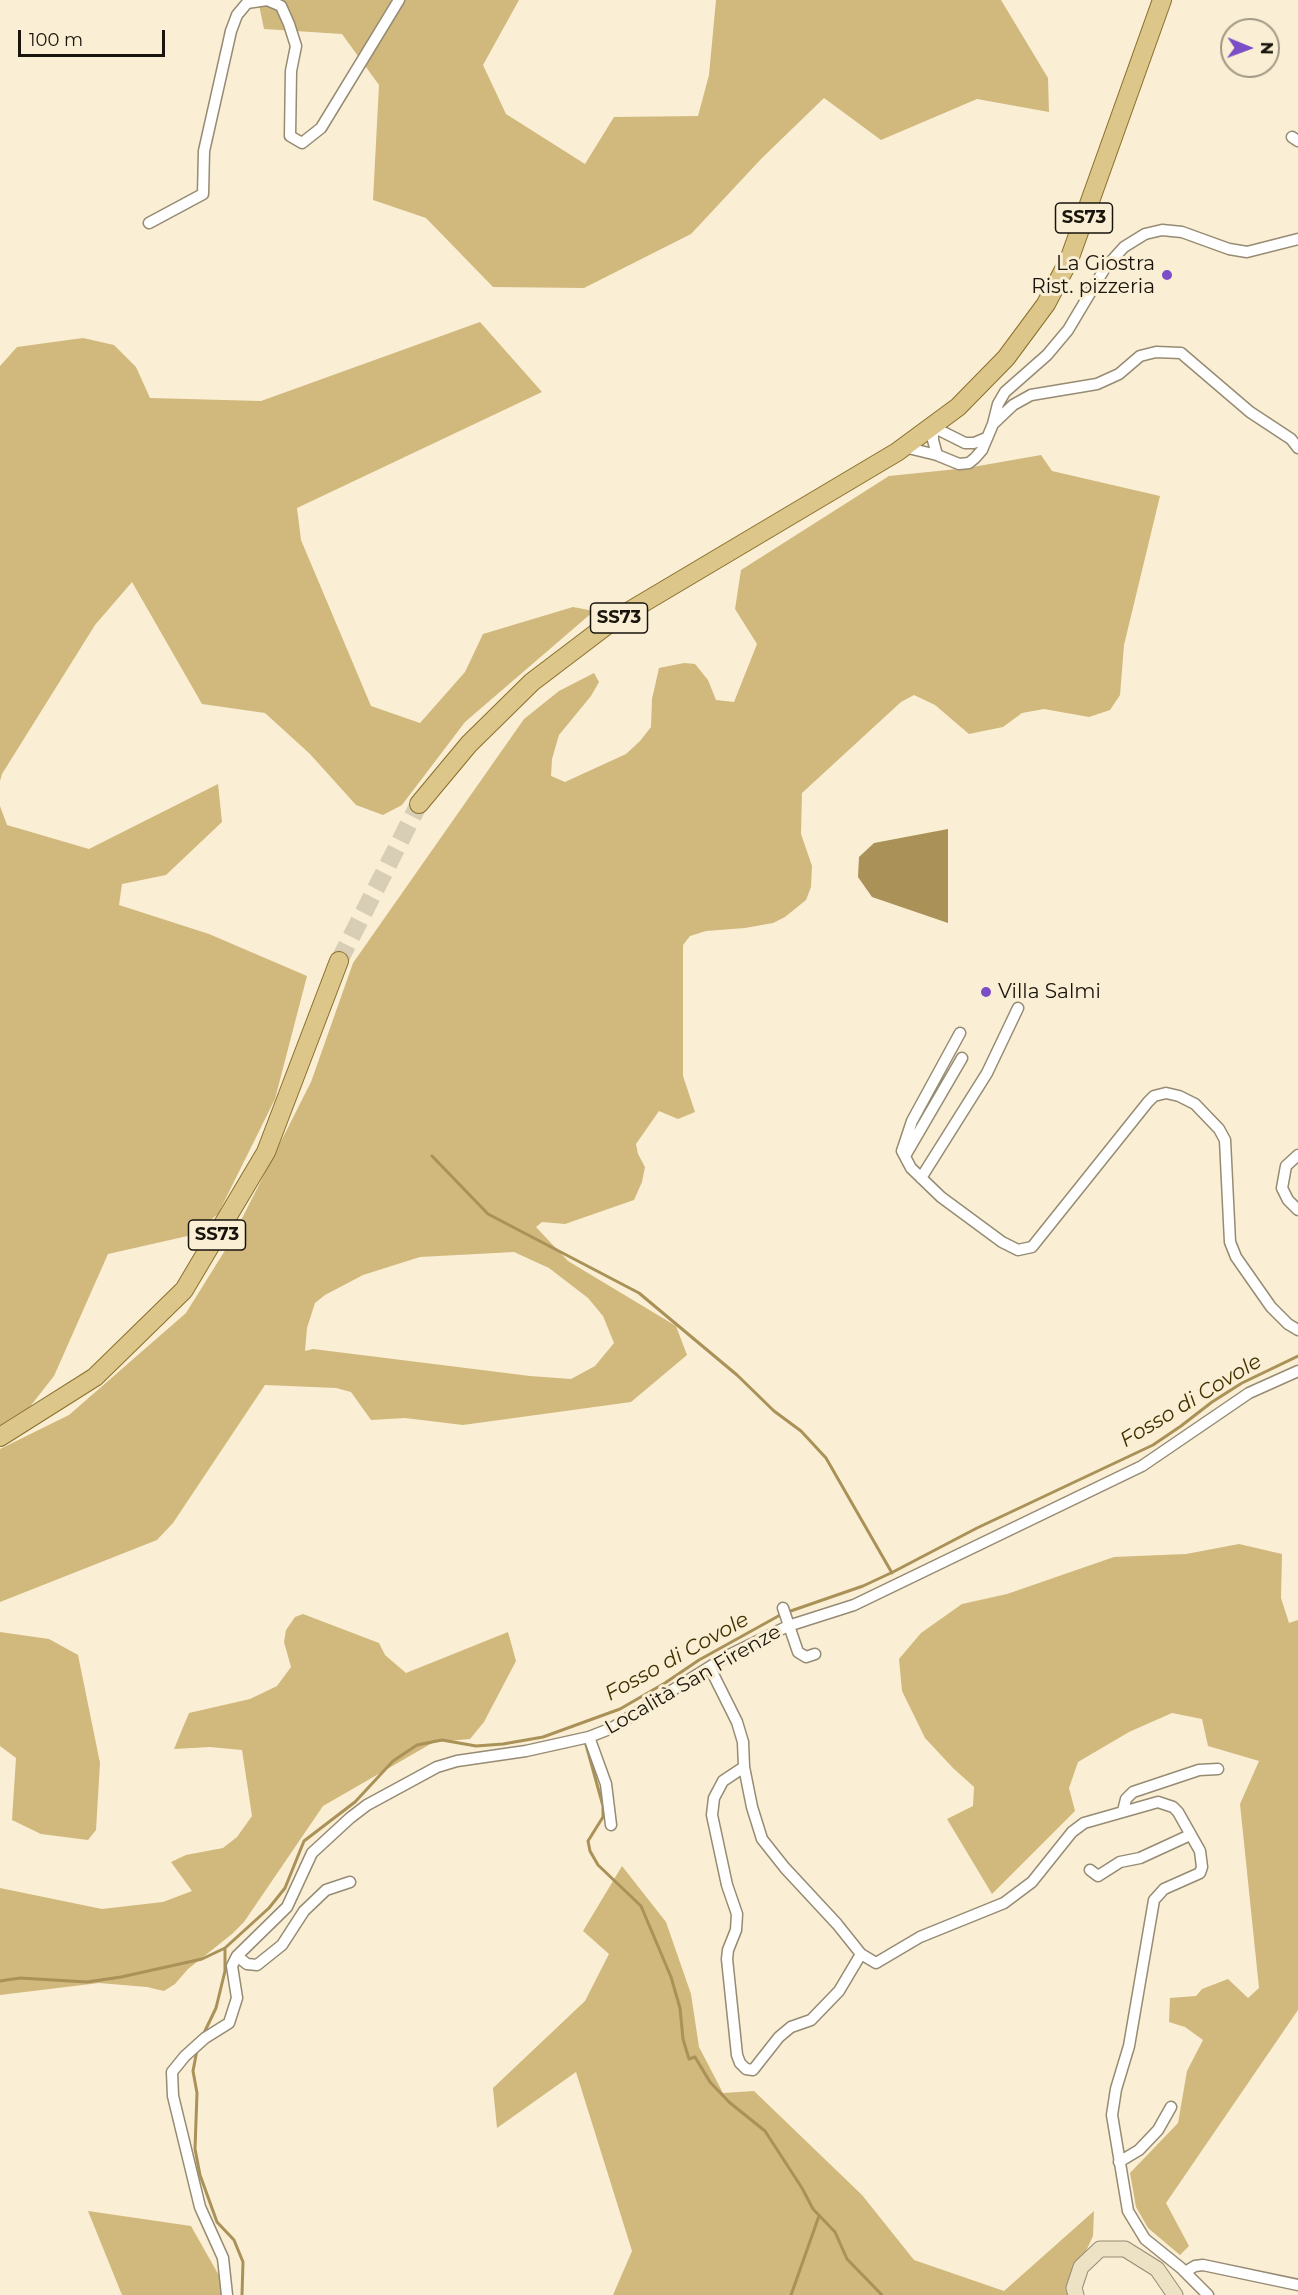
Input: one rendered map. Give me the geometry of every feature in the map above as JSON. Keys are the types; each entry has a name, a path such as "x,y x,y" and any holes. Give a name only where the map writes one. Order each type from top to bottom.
{"main road":[{"name":"SS73","path":"419,804 469,744 532,681 611,622 904,447 958,407 1006,358 1046,304 1069,260 1162,0"},
{"name":"SS73","path":"0,1437 95,1377 184,1290 266,1152 339,961"},
{"path":"1076,2295 1074,2288 1081,2267 1100,2249 1125,2249 1157,2269 1175,2295"}],"street":[{"path":"149,223 203,194 204,152 231,31 237,15 247,3 267,0 281,6 289,24 296,46 291,71 290,136 302,143 321,129 399,0"},
{"path":"904,447 937,455 959,464 969,463 982,450 993,424 998,404 1005,392 1047,355 1068,330 1105,268 1124,247 1144,234 1162,230 1182,232 1230,249 1247,252 1298,239"},
{"path":"993,424 1013,405 1031,395 1097,384 1119,374 1140,356 1156,352 1180,353 1250,412 1291,439 1298,448"},
{"path":"955,437 954,421 958,407"},
{"path":"937,455 933,441 933,427 965,443 974,443 986,438"},
{"path":"921,1178 987,1073 1018,1008"},
{"path":"960,1033 912,1121 902,1151 911,1168 941,1197 1002,1242 1018,1250 1032,1247 1148,1102 1154,1096 1166,1093 1179,1096 1195,1104 1219,1129 1225,1140 1230,1242 1236,1257 1270,1306 1288,1324 1298,1330"},
{"path":"905,1157 962,1058"},
{"path":"1298,1155 1286,1166 1282,1188 1288,1200 1298,1210"},
{"name":"Località San Firenze","path":"237,1956 287,1907 312,1853 367,1805 436,1767 457,1761 515,1753 589,1737 629,1719 786,1617 854,1605 1142,1466 1249,1393 1298,1371"},
{"path":"786,1617 798,1652 806,1657 815,1654"},
{"path":"710,1668 738,1722 752,1807 762,1839 861,1954 876,1963 920,1937 1004,1903 1032,1882 1072,1832 1084,1822 1158,1802 1173,1807 1178,1812 1200,1851 1202,1867 1200,1873 1164,1889 1154,1900 1129,2046 1116,2089 1112,2115 1128,2211 1145,2239 1185,2272 1208,2295"},
{"path":"589,1737 606,1784 611,1825"},
{"path":"744,1767 723,1781 714,1798 712,1815 727,1885 737,1914 736,1930 728,1950 728,1959 737,2055 740,2063 753,2070 779,2037 790,2027 811,2019 839,1991 861,1954"},
{"path":"1123,1811 1126,1799 1133,1792 1198,1770 1218,1769"},
{"path":"1090,1870 1098,1876 1120,1862 1140,1858 1190,1835"},
{"path":"227,2295 223,2258 200,2207 173,2096 172,2072 185,2056 206,2038 229,2023 237,1998 232,1966 237,1956 247,1964 257,1965 282,1945 304,1911 327,1890 350,1882"},
{"path":"1119,2162 1139,2150 1158,2130 1171,2107"},
{"path":"1185,2272 1195,2266 1203,2265 1298,2285"}],"shaded area":[{"path":"258,0 519,0 483,65 506,114 585,164 614,117 698,116 709,75 716,0 1001,0 1048,78 1049,112 977,99 881,140 824,98 762,158 691,234 584,288 493,287 426,218 373,200 379,85 342,34 264,29"},
{"path":"480,322 542,392 297,508 301,540 371,706 420,723 465,672 483,634 573,607 594,611 465,722 402,805 383,815 356,805 310,754 265,713 202,704 132,582 95,625 2,774 0,781 0,366 17,347 83,338 114,345 136,367 150,398 261,401"},
{"path":"1041,455 1052,471 1160,496 1124,645 1120,695 1110,710 1089,717 1044,709 1022,713 1003,727 969,734 935,705 914,695 901,702 802,793 801,834 812,866 811,887 806,900 785,917 773,923 706,931 690,936 683,945 683,1076 695,1112 678,1119 659,1111 636,1144 645,1167 642,1182 634,1200 565,1224 542,1222 536,1227 568,1261 676,1326 687,1355 631,1402 463,1425 405,1418 371,1420 351,1392 336,1388 265,1385 173,1523 157,1540 0,1602 0,1449 69,1415 186,1313 229,1244 311,1082 353,963 524,719 559,691 594,673 599,682 591,696 559,735 552,759 551,776 565,782 626,754 640,741 651,727 652,699 659,668 684,663 695,664 708,680 716,700 734,702 757,644 735,609 741,570 889,476 967,468","holes":["514,1252 549,1268 588,1298 603,1316 614,1343 595,1366 571,1379 313,1349 305,1351 307,1328 315,1303 325,1295 363,1275 420,1257"]},
{"path":"218,784 222,822 166,875 122,884 119,905 209,934 307,976 275,1099 218,1214 192,1235 108,1254 54,1376 21,1418 0,1427 0,806 7,825 89,849"},
{"path":"948,829 948,923 872,897 858,877 859,857 874,843"},
{"path":"1239,1544 1282,1554 1281,1598 1289,1623 1298,1620 1298,2010 1166,2203 1189,2246 1180,2255 1148,2228 1136,2207 1130,2173 1178,2123 1187,2071 1203,2040 1185,2027 1169,2022 1170,1998 1196,1996 1202,1989 1228,1979 1248,1998 1259,1988 1240,1804 1259,1761 1208,1746 1202,1719 1172,1713 1129,1732 1078,1762 1069,1788 1075,1811 992,1894 947,1819 973,1806 974,1787 925,1738 902,1691 899,1659 921,1633 962,1604 1007,1594 1114,1557 1186,1554"},
{"path":"303,1614 379,1643 385,1655 406,1673 508,1632 516,1661 484,1722 470,1739 434,1742 323,1806 244,1922 188,1969 175,1984 164,1991 147,1987 99,1983 0,1995 0,1888 102,1909 163,1902 192,1891 171,1862 186,1855 223,1848 237,1837 252,1816 242,1750 210,1747 174,1749 189,1713 250,1699 277,1686 291,1667 284,1642 286,1630 295,1617"},
{"path":"0,1632 49,1639 78,1655 100,1763 96,1830 88,1840 41,1834 12,1820 16,1758 0,1746"},
{"path":"622,1866 666,1922 691,1994 699,2047 723,2093 754,2091 862,2195 914,2260 1004,2291 1094,2211 1093,2236 1068,2290 1069,2295 613,2295 632,2251 576,2072 497,2128 493,2088 585,2001 609,1954 583,1931"},
{"path":"88,2211 191,2226 230,2295 122,2295"}],"waterway":[{"path":"432,1156 488,1214 639,1293 737,1375 774,1411 801,1431 826,1458 892,1573"},
{"name":"Fosso di Covole","path":"0,1981 20,1978 87,1982 202,1959 225,1948 269,1908 285,1888 304,1841 355,1802 393,1761 417,1745 442,1740 476,1746 543,1737 620,1709 699,1660 782,1614 863,1586 977,1528 1153,1445 1242,1383 1298,1356"},
{"path":"585,1741 603,1806 603,1817 588,1841 590,1851 598,1865 641,1906 671,1977 680,2008 683,2039 689,2059 695,2057 710,2082 729,2102 765,2131 813,2209 835,2232 847,2259 882,2295"},
{"path":"203,2035 216,2008 225,1971 225,1948"},
{"path":"197,2050 193,2071 197,2093 195,2149 200,2175 217,2222 234,2240 243,2262 242,2295"},
{"path":"791,2295 819,2216"}],"tunnel":[{"path":"339,961 419,804"}],"place":[{"name":"La Giostra Rist. pizzeria","path":"1167,275"},
{"name":"Villa Salmi","path":"986,992"}]}
